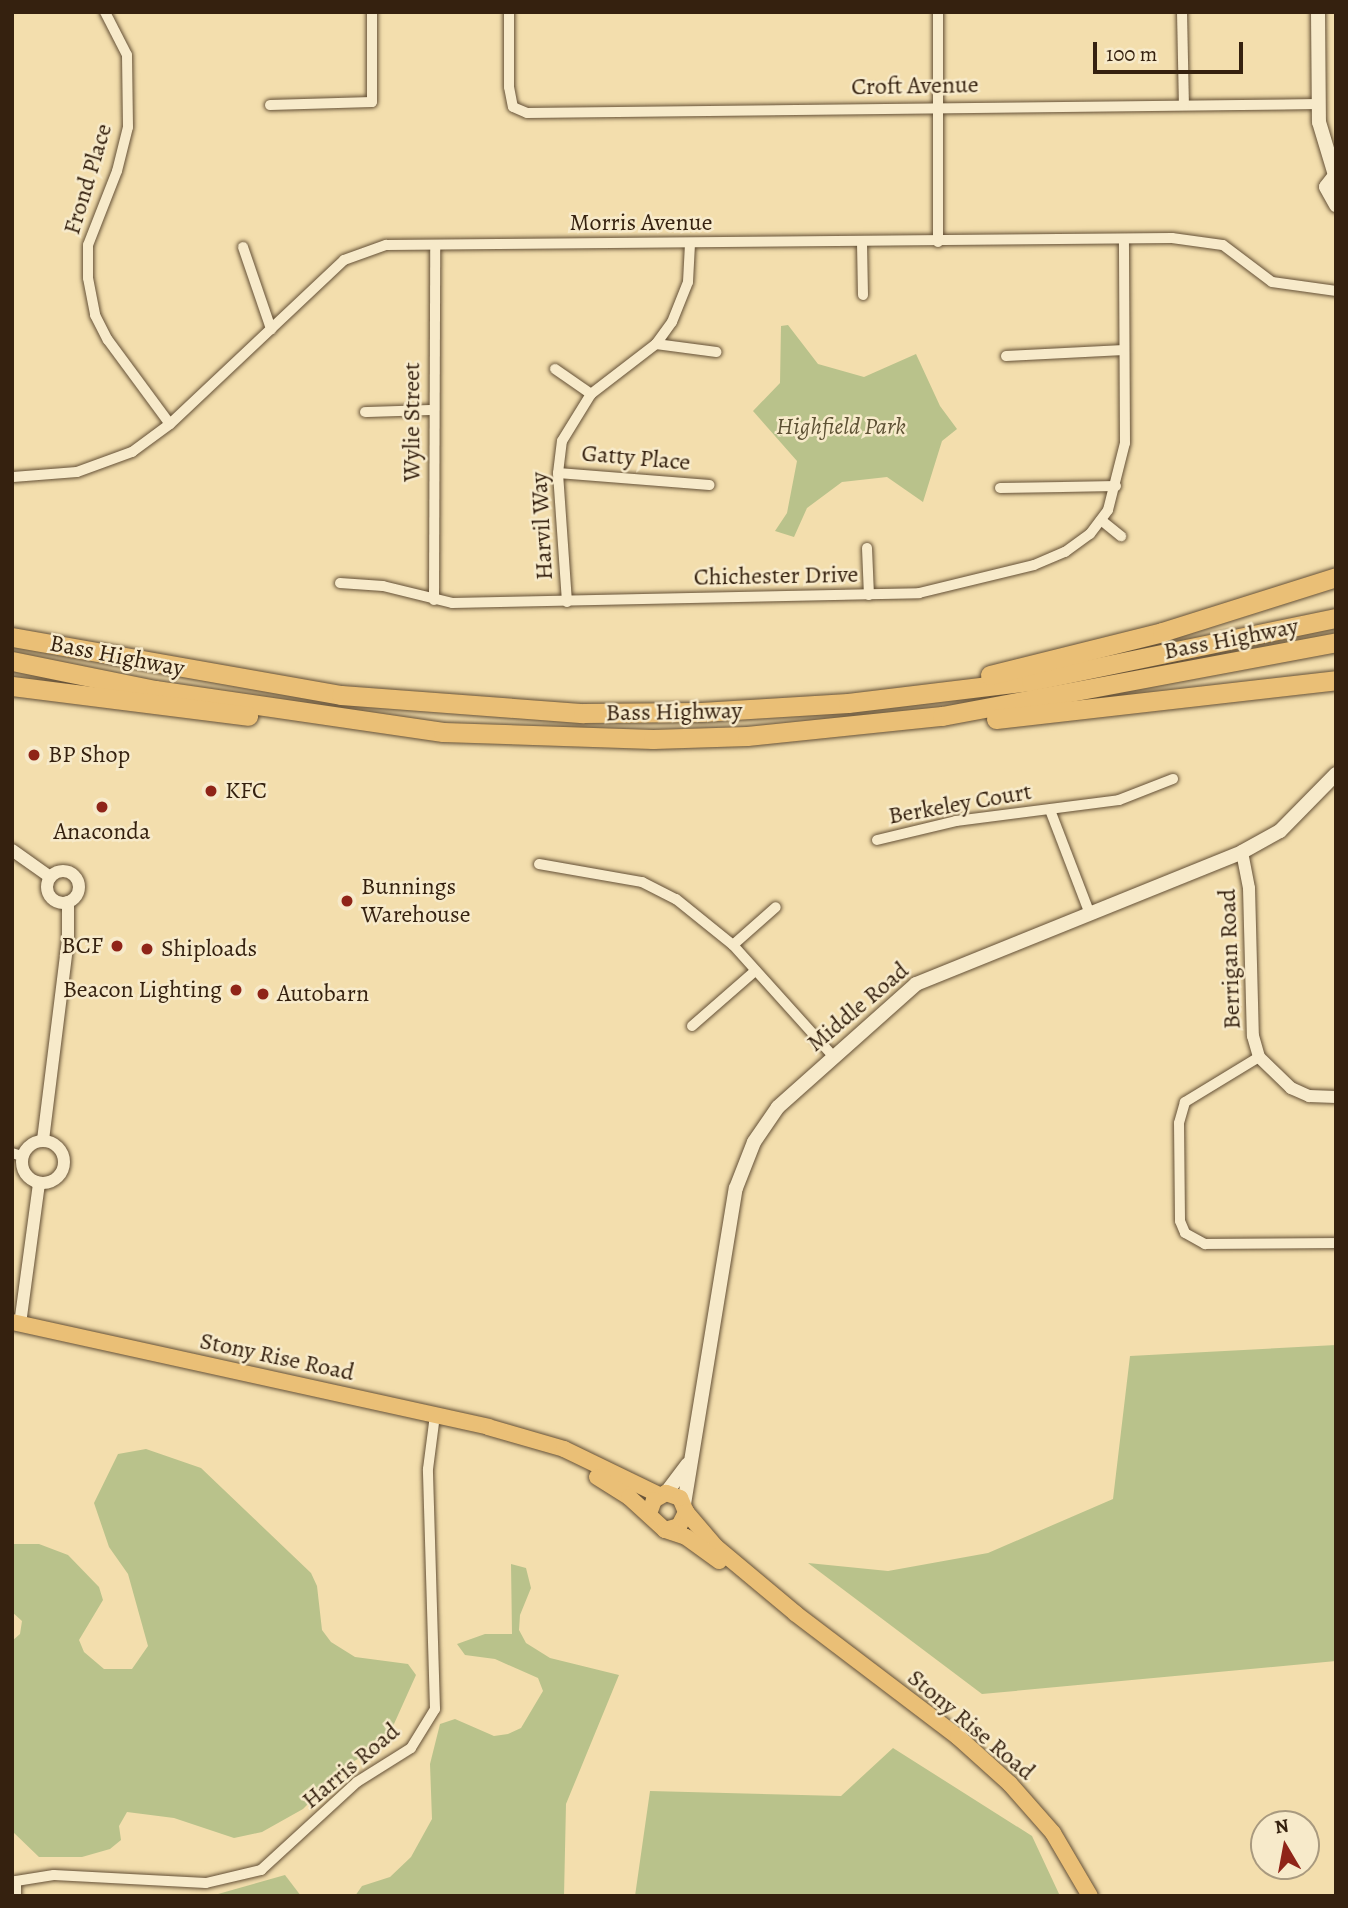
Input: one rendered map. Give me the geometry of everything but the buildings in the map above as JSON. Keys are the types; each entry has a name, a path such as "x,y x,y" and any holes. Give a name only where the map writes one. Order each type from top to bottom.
{"highway":[{"path":"848,703 1010,671 1149,635 1336,577"},
{"name":"Bass Highway","path":"12,638 341,695 448,706 688,712 848,703 1031,681 1336,618"},
{"name":"Bass Highway","path":"12,661 340,720 443,732 558,738 747,736 942,716 1336,642"},
{"path":"747,736 911,730 1326,681"},
{"path":"12,686 235,716 340,720"}],"main road":[{"path":"1318,12 1318,104 1322,142 1335,174 1326,187 1336,205"},
{"path":"1326,681 1336,688"},
{"name":"Middle Road","path":"685,1508 690,1459 736,1188 754,1142 778,1107 832,1055 916,984 1242,852 1280,831 1336,774"},
{"name":"Stony Rise Road","path":"16,1323 435,1415 564,1449 663,1494 685,1508 716,1547 796,1614"},
{"name":"Stony Rise Road","path":"531,1439 629,1497 664,1530 686,1537 796,1614 958,1737 1010,1784 1053,1833 1090,1896"},
{"name":"Middle Road","path":"663,1494 690,1459"},
{"path":"649,1514 663,1494"},
{"path":"664,1530 679,1526 685,1508"}],"street":[{"name":"Frond Place","path":"105,12 127,55 128,127 117,171 88,246 88,278 95,315 108,340 170,424"},
{"path":"270,104 372,102 372,12"},
{"name":"Croft Avenue","path":"509,12 513,107 527,113 1318,104"},
{"path":"938,12 938,242"},
{"path":"1182,12 1184,104"},
{"name":"Morris Avenue","path":"13,477 77,472 132,452 170,424 344,260 361,251 386,244 862,243 1172,238 1223,245 1272,282 1336,291"},
{"name":"Chichester Drive","path":"340,583 383,586 434,600 567,602 919,593 1034,565 1065,552 1101,520 1116,486 1125,443 1124,239"},
{"path":"862,243 863,295"},
{"name":"Harvil Way","path":"567,602 558,473 562,441 592,394 656,344 671,322 688,282 690,244"},
{"name":"Wylie Street","path":"434,600 435,245"},
{"path":"243,247 271,329"},
{"path":"656,344 716,352"},
{"path":"1006,356 1124,350"},
{"path":"555,369 592,394"},
{"path":"365,412 433,411"},
{"name":"Gatty Place","path":"558,473 710,485"},
{"path":"1000,488 1116,486"},
{"path":"1101,520 1121,536"},
{"path":"867,548 869,595"},
{"name":"Berkeley Court","path":"877,840 956,821 1119,800 1173,779"},
{"name":"Berkeley Court","path":"1050,810 1090,914"},
{"path":"12,850 50,877"},
{"name":"Berrigan Road","path":"1242,852 1250,888 1254,1036 1259,1057 1292,1088 1309,1096 1336,1097"},
{"path":"539,864 659,889 733,944 832,1055"},
{"path":"43,1140 68,940 68,902 79,891 77,878 63,870 50,877"},
{"path":"50,877 48,894 56,901 68,902"},
{"path":"733,944 776,907"},
{"path":"692,1026 755,971"},
{"path":"1259,1057 1185,1102 1180,1137 1180,1221 1185,1233 1205,1244 1336,1243"},
{"path":"43,1140 61,1150 64,1164 52,1181 39,1183 23,1170 17,1154 43,1140"},
{"path":"16,1323 39,1183"},
{"name":"Harris Road","path":"16,1896 14,1877 54,1875 206,1882 261,1870 357,1782 411,1748 435,1709 428,1469 435,1415"}],"green space":[{"name":"Highfield Park","path":"788,325 818,364 864,377 916,354 940,406 957,429 942,441 923,502 887,477 842,482 807,508 794,537 775,531 787,513 797,461 753,411 780,383 781,326"},
{"path":"1336,1345 1336,1661 982,1694 808,1563 888,1571 988,1553 1113,1499 1130,1356"},
{"path":"146,1449 201,1468 311,1573 317,1586 322,1630 331,1642 355,1657 408,1664 416,1675 385,1744 347,1765 303,1809 262,1832 234,1838 174,1818 127,1812 119,1826 121,1840 110,1849 82,1857 39,1857 12,1831 12,1641 20,1634 22,1621 12,1612 12,1544 39,1544 68,1555 99,1587 103,1600 79,1640 84,1652 104,1669 132,1669 148,1646 128,1574 109,1547 94,1503 118,1454"},
{"path":"511,1564 526,1568 531,1588 520,1615 519,1630 526,1643 550,1658 619,1675 566,1804 564,1896 355,1896 362,1886 390,1877 411,1857 432,1819 430,1764 440,1724 455,1719 494,1736 508,1734 521,1728 543,1691 538,1678 495,1659 465,1655 457,1644 485,1634 512,1634"},
{"path":"893,1748 1032,1836 1060,1896 635,1896 650,1791 841,1796"},
{"path":"285,1875 301,1896 211,1896"}],"place":[{"name":"BP Shop","path":"34,755"},
{"name":"KFC","path":"211,791"},
{"name":"Anaconda","path":"102,807"},
{"name":"Bunnings Warehouse","path":"347,901"},
{"name":"BCF","path":"117,946"},
{"name":"Shiploads","path":"147,949"},
{"name":"Beacon Lighting","path":"236,990"},
{"name":"Autobarn","path":"263,994"}]}
